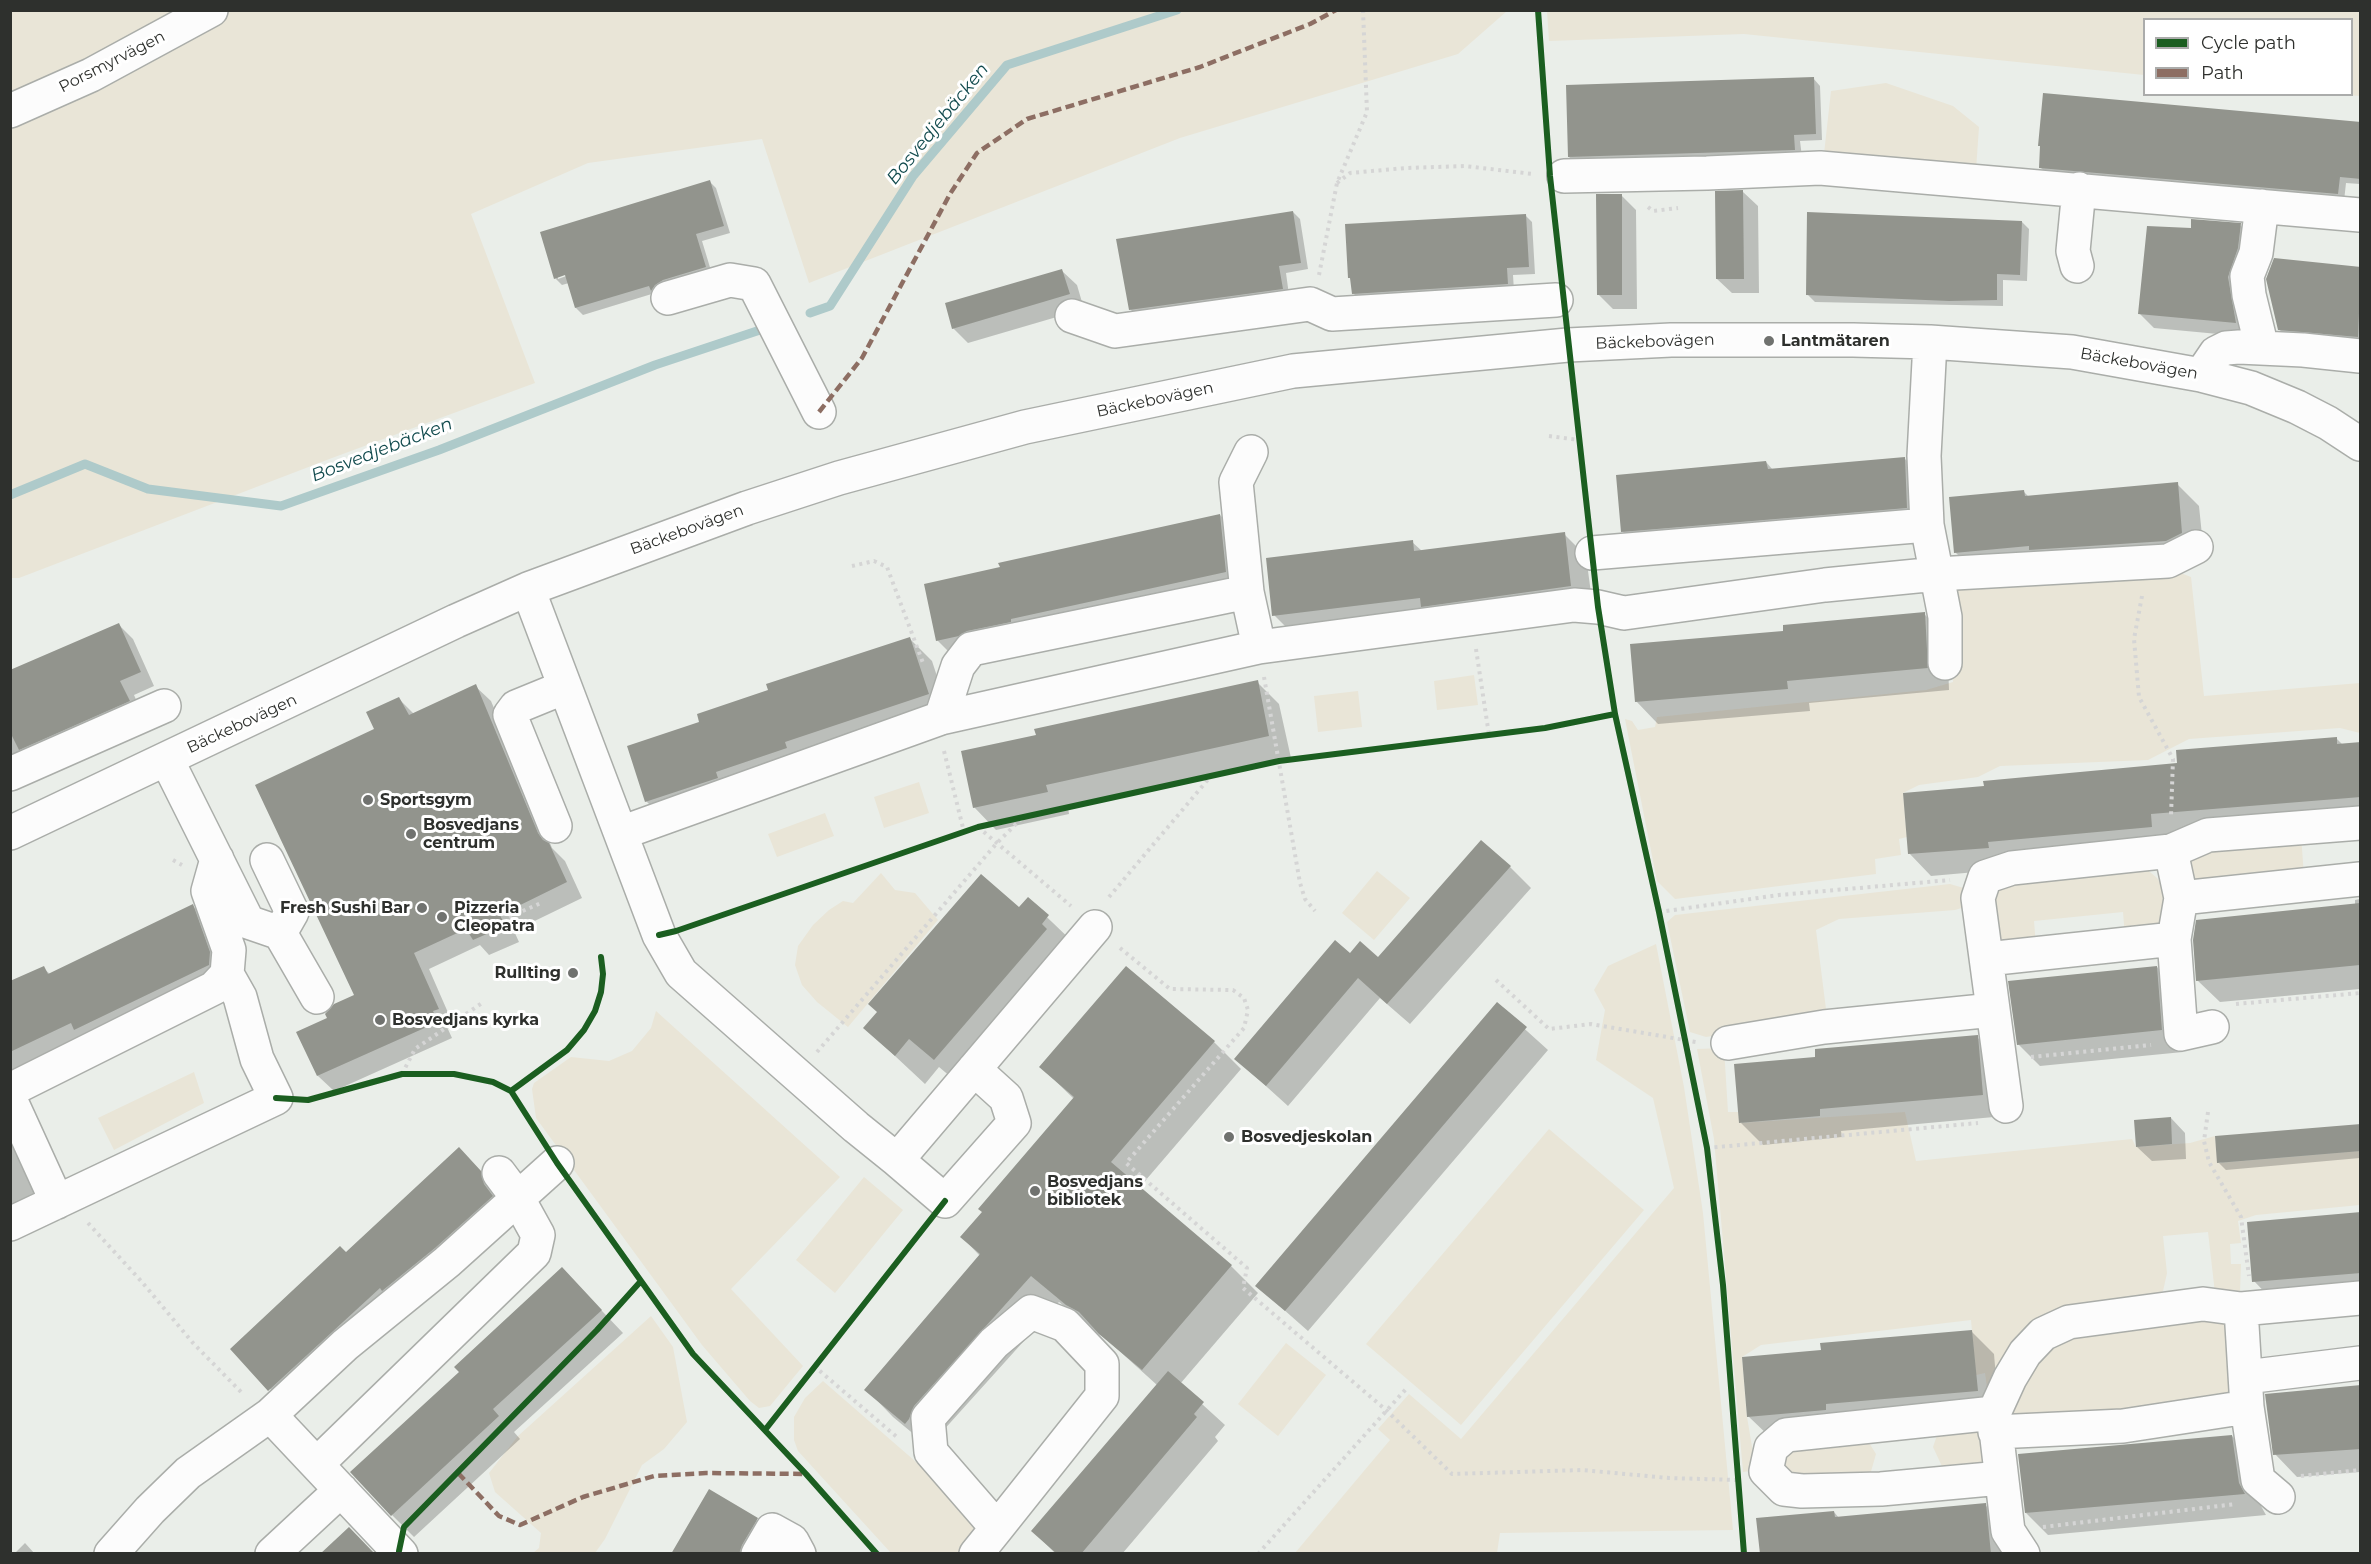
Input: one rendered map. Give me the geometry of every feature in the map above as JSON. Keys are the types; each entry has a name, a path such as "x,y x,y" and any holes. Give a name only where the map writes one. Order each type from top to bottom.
{"street":[{"name":"Porsmyrvägen","path":"10,111 92,75 211,10"},
{"path":"1557,176 1820,168 2361,215"},
{"path":"2078,266 2073,250 2079,189"},
{"path":"2262,206 2256,253 2247,276 2248,296 2262,348"},
{"path":"668,298 730,280 754,284 819,412"},
{"path":"1072,316 1115,331 1310,304 1332,314 1556,300"},
{"name":"Bäckebovägen","path":"10,833 528,589 747,508 839,478 1025,427 1293,371 1568,345 1671,340 1930,342 2072,352 2201,375 2251,388 2297,407 2361,444"},
{"path":"1930,342 1924,456 1927,525 1945,617 1946,663"},
{"path":"2201,375 2216,353 2226,348 2303,350 2361,356"},
{"path":"1251,452 1236,482 1247,592 1259,647"},
{"path":"1592,553 1927,525"},
{"path":"621,833 941,718 1259,647 1574,606 1598,607 1624,613 1825,585 1937,574 2168,561 2196,546"},
{"path":"528,589 659,935 681,973 856,1127 945,1201 1014,1123 1006,1098 975,1069"},
{"path":"941,718 958,666 971,649 1247,592"},
{"path":"555,825 510,715 516,707 565,687"},
{"path":"10,774 164,706"},
{"path":"167,760 248,922 280,933 317,997"},
{"path":"2006,1106 1978,898 1985,877 2012,867 2171,851 2208,835 2361,823"},
{"path":"2171,851 2181,898 2174,939 2209,1022"},
{"path":"10,1224 276,1098 257,1059 240,997 228,974 229,950 208,891 217,859"},
{"path":"267,860 292,912 280,933"},
{"path":"2181,898 2361,879"},
{"path":"897,1160 975,1069 1092,925"},
{"path":"1987,959 2174,939"},
{"path":"10,1090 214,988 228,974"},
{"path":"1728,1043 1824,1027 1993,1010"},
{"path":"10,1099 61,1200"},
{"path":"111,1554 150,1510 188,1473 270,1415 345,1345 447,1262 508,1185 557,1163"},
{"path":"317,1464 534,1253 538,1235 508,1185"},
{"path":"2016,1543 2001,1478 1994,1422 2010,1378 2025,1353 2043,1334 2069,1322 2203,1304 2246,1309 2361,1298"},
{"path":"2246,1309 2247,1392 2258,1480 2270,1490"},
{"path":"976,1554 1102,1396 1102,1364 1065,1325 1032,1312 994,1343 928,1418 931,1452 997,1527"},
{"path":"2001,1478 1881,1489 1802,1491 1784,1489 1766,1471 1771,1448 1786,1435 1994,1422 2123,1426 2361,1362"},
{"path":"270,1415 401,1554"},
{"path":"272,1554 341,1490"},
{"path":"758,1554 772,1530 792,1541 799,1554"}],"path":[{"path":"1310,304 1317,287 1337,183 1367,112 1363,10"},
{"path":"1337,183 1350,173 1465,166 1557,176"},
{"path":"1577,429 1580,451"},
{"path":"1549,436 1579,440"},
{"path":"852,566 874,561 887,567 926,669"},
{"path":"2139,562 2143,592 2134,639 2139,697 2172,759 2171,851"},
{"path":"1472,619 1489,735"},
{"path":"1259,647 1300,883 1305,900 1314,911"},
{"path":"941,718 940,738 964,832"},
{"path":"1477,736 1500,733"},
{"path":"1268,764 1291,760"},
{"path":"1199,779 1222,774"},
{"path":"1092,925 1210,776"},
{"path":"1012,820 1035,814"},
{"path":"811,1060 997,843 1023,817"},
{"path":"953,836 989,825"},
{"path":"978,827 1170,989 1233,990 1244,998 1248,1010 1244,1028 1126,1163 1247,1268 1243,1288 1386,1410 1452,1473 1582,1470 1669,1478 1738,1480"},
{"path":"1659,912 1779,895 1985,877"},
{"path":"1656,900 1661,924"},
{"path":"509,918 541,903"},
{"path":"1496,980 1549,1029 1592,1024 1688,1041"},
{"path":"2000,1060 2172,1043 2209,1022 2361,993"},
{"path":"402,1074 414,1048 482,1003"},
{"path":"1683,1028 1688,1041 1687,1051"},
{"path":"390,1077 412,1074"},
{"path":"1707,1148 1982,1122 2006,1106"},
{"path":"2208,1112 2204,1141 2209,1162 2241,1217 2247,1256 2246,1309"},
{"path":"1705,1137 1708,1160"},
{"path":"61,1200 223,1375 270,1415"},
{"path":"807,1375 821,1357"},
{"path":"814,1366 921,1458 931,1452"},
{"path":"1258,1554 1406,1389"},
{"path":"1737,1468 1739,1490"},
{"path":"2016,1543 2239,1504 2270,1490 2267,1479 2361,1470"}],"shaded area":[{"path":"10,11 1507,11 1458,54 1180,138 809,283 762,139 588,163 471,214 535,383 19,578 11,578"},
{"path":"1547,11 2360,11 2360,96 2353,96 2353,18 2143,18 2143,75 1744,34 1549,41"},
{"path":"1886,83 1953,106 1979,127 1976,170 1823,163 1831,91"},
{"path":"2178,572 2191,577 2204,696 2360,683 2360,733 2340,728 2189,739 2148,760 2000,766 1978,777 1919,785 1903,793 1907,837 1899,839 1901,855 1875,859 1876,874 1675,899 1657,881 1625,719 1632,721 1638,730 1655,727 1657,717 1926,690 1953,682 1951,601 1953,591 1968,583"},
{"path":"1474,675 1478,705 1437,710 1434,681"},
{"path":"1358,691 1362,727 1318,732 1314,696"},
{"path":"919,782 929,813 884,828 874,797"},
{"path":"825,813 834,836 777,857 768,834"},
{"path":"2301,835 2304,876 2193,883 2185,863 2192,854"},
{"path":"2144,867 2157,878 2167,893 2161,928 2125,937 2123,912 2034,921 2036,946 1994,946 1989,898 1998,885"},
{"path":"1377,871 1410,898 1374,940 1342,913"},
{"path":"881,873 895,890 915,893 938,920 848,1027 817,1002 802,985 795,965 798,946 813,925 829,910 843,901 853,903"},
{"path":"1950,884 1967,889 1968,906 1955,910 1839,919 1816,930 1827,1017 1706,1037 1690,1032 1667,922 1675,915"},
{"path":"1656,944 1684,1087 1703,1213 1733,1530 1500,1533 1497,1553 1295,1553 1390,1440 1378,1429 1409,1394 1461,1439 1674,1188 1653,1098 1596,1060 1605,1010 1594,990 1608,966"},
{"path":"656,1011 840,1177 731,1289 803,1366 770,1406 759,1408 750,1401 702,1345 536,1118 532,1089 534,1083 571,1057 609,1061 632,1051 651,1028"},
{"path":"1724,1048 1728,1112 1738,1112 1740,1123 1905,1112 1916,1161 2132,1139 2136,1147 2190,1143 2215,1136 2218,1163 2360,1151 2360,1205 2256,1215 2238,1221 2241,1243 2230,1244 2231,1264 2241,1264 2240,1292 2223,1301 2215,1293 2208,1232 2163,1236 2167,1273 2163,1291 2151,1299 2082,1307 1988,1395 1985,1373 1976,1375 1971,1320 1761,1345 1742,1357 1747,1417 1756,1470 1743,1472 1714,1139 1697,1049"},
{"path":"194,1072 204,1103 114,1150 98,1118"},
{"path":"1549,1129 1644,1210 1461,1425 1366,1344"},
{"path":"864,1177 903,1210 835,1293 796,1260"},
{"path":"651,1316 673,1347 687,1422 664,1449 642,1465 605,1539 595,1553 533,1553 539,1548 541,1533 495,1492 489,1473 518,1436"},
{"path":"2172,1317 2224,1321 2233,1336 2239,1386 2227,1402 2006,1418 2046,1341"},
{"path":"1286,1343 1326,1375 1278,1436 1238,1404"},
{"path":"823,1381 985,1522 966,1553 891,1553 798,1451 794,1440 794,1417 805,1398"},
{"path":"1941,1424 1986,1431 1989,1446 1983,1463 1946,1475 1933,1447"},
{"path":"1863,1433 1876,1454 1868,1482 1780,1474 1779,1448"}],"building":[{"path":"1814,77 1816,134 1794,135 1795,150 1568,157 1566,85"},
{"path":"2043,93 2361,122 2361,179 2340,177 2338,194 2039,168 2040,146 2038,146"},
{"path":"710,180 724,226 696,234 706,267 663,280 651,291 649,286 575,308 565,275 554,279 540,232"},
{"path":"1743,190 1744,279 1716,279 1715,191"},
{"path":"1596,194 1622,194 1622,295 1597,295"},
{"path":"1293,211 1301,263 1279,266 1283,289 1129,310 1116,239"},
{"path":"1807,212 2022,221 2020,275 1997,274 1997,300 1949,301 1806,295"},
{"path":"1526,214 1529,267 1507,268 1508,284 1352,294 1350,278 1348,278 1345,224"},
{"path":"2191,219 2241,223 2238,248 2228,277 2236,323 2138,314 2147,226 2191,228"},
{"path":"2274,258 2361,267 2358,337 2278,330 2266,279"},
{"path":"1062,269 1070,294 952,329 945,303"},
{"path":"1905,457 1907,508 1621,532 1616,475 1766,461 1768,469"},
{"path":"2178,482 2182,533 2166,541 2029,550 2029,546 1954,553 1949,497 2024,490 2025,496"},
{"path":"1220,514 1226,572 1011,619 1011,622 967,631 959,636 936,641 924,584 1000,567 998,563"},
{"path":"1565,532 1571,586 1421,607 1420,598 1272,616 1266,558 1413,540 1414,551"},
{"path":"1925,612 1928,668 1787,681 1788,689 1635,702 1630,644 1783,631 1783,625"},
{"path":"119,623 141,672 120,681 130,701 19,750 10,732 10,670"},
{"path":"910,637 929,694 785,742 787,748 716,772 718,778 645,802 627,746 699,722 697,714 768,690 766,684"},
{"path":"1258,680 1269,736 1046,785 1048,792 973,808 961,751 1036,735 1034,729"},
{"name":"Bosvedjans centrum","path":"476,684 538,833 543,840 549,843 567,882 500,915 505,926 473,940 466,929 414,953 439,1009 433,1011 438,1022 317,1076 296,1032 327,1018 325,1014 334,1004 354,995 255,785 374,729 366,712 399,697 409,715"},
{"path":"2337,737 2337,744 2361,742 2361,797 2151,814 2152,827 1988,842 1989,848 1908,854 1903,793 1984,786 1983,781 2177,763 2176,750"},
{"path":"1481,840 1511,866 1387,1004 1358,978 1266,1086 1234,1059 1335,940 1350,953 1360,941 1378,957"},
{"path":"981,874 1019,907 1028,897 1049,915 1042,924 1047,929 934,1060 909,1039 895,1056 863,1028 877,1012 868,1004"},
{"path":"2360,903 2360,965 2196,981 2193,940 2196,920"},
{"path":"193,904 210,952 209,965 74,1030 71,1023 10,1052 10,981 44,966 48,974"},
{"path":"1126,966 1215,1041 1111,1162 1232,1265 1142,1370 1099,1334 1079,1312 1066,1305 1031,1276 914,1406 905,1424 864,1390 980,1254 960,1237 982,1212 978,1209 1074,1097 1039,1067"},
{"path":"2157,966 2162,1030 2017,1045 2008,981"},
{"path":"1497,1002 1527,1027 1285,1311 1255,1286"},
{"path":"1978,1035 1983,1095 1820,1109 1820,1116 1739,1123 1734,1064 1815,1057 1815,1049"},
{"path":"2171,1117 2172,1144 2136,1147 2134,1120"},
{"path":"2361,1124 2361,1151 2217,1163 2215,1136"},
{"path":"459,1147 481,1171 484,1184 493,1196 435,1248 382,1291 380,1288 268,1391 230,1349 340,1246 346,1252"},
{"path":"2361,1212 2361,1273 2252,1282 2247,1222"},
{"path":"562,1267 602,1310 493,1409 499,1416 391,1516 350,1472 459,1372 454,1367"},
{"path":"1972,1330 1978,1391 1826,1404 1826,1410 1747,1417 1742,1357 1821,1350 1820,1343"},
{"path":"1168,1371 1204,1402 1194,1414 1197,1417 1081,1554 1057,1554 1031,1531"},
{"path":"2361,1385 2361,1449 2273,1455 2265,1394"},
{"path":"2232,1435 2239,1483 2245,1494 2025,1513 2018,1454"},
{"path":"709,1489 758,1518 739,1554 671,1554"},
{"path":"1986,1503 1991,1554 1760,1554 1756,1518 1834,1511 1835,1517"},
{"path":"349,1527 375,1554 320,1554"}],"waterway":[{"name":"Bosvedjebäcken","path":"810,313 830,306 913,176 1007,65 1177,10"},
{"name":"Bosvedjebäcken","path":"10,495 85,464 148,489 281,506 439,450 655,365 760,330"}],"marked path":[{"path":"819,412 862,358 950,194 977,153 1027,119 1200,67 1310,24 1336,10"},
{"path":"458,1473 499,1516 520,1525 583,1497 654,1476 706,1473 806,1474"}],"cycle path":[{"path":"1538,10 1550,176 1598,607 1615,714 1659,912 1707,1148 1723,1285 1744,1554"},
{"path":"659,935 978,827 1279,761 1545,728 1615,714"},
{"path":"511,1091 567,1050 584,1030 595,1011 601,992 603,974 601,957"},
{"path":"276,1098 308,1100 402,1074 454,1074 493,1082 511,1091 557,1163 693,1354 806,1474 877,1554"},
{"path":"765,1430 945,1201"},
{"path":"399,1551 404,1527 597,1330 641,1281"}],"place":[{"name":"Lantmätaren","path":"1769,341"},
{"name":"Sportsgym","path":"368,800"},
{"name":"Bosvedjans centrum","path":"411,834"},
{"name":"Fresh Sushi Bar","path":"422,908"},
{"name":"Pizzeria Cleopatra","path":"442,917"},
{"name":"Rullting","path":"573,973"},
{"name":"Bosvedjans kyrka","path":"380,1020"},
{"name":"Bosvedjeskolan","path":"1229,1137"},
{"name":"Bosvedjans bibliotek","path":"1035,1191"}]}
